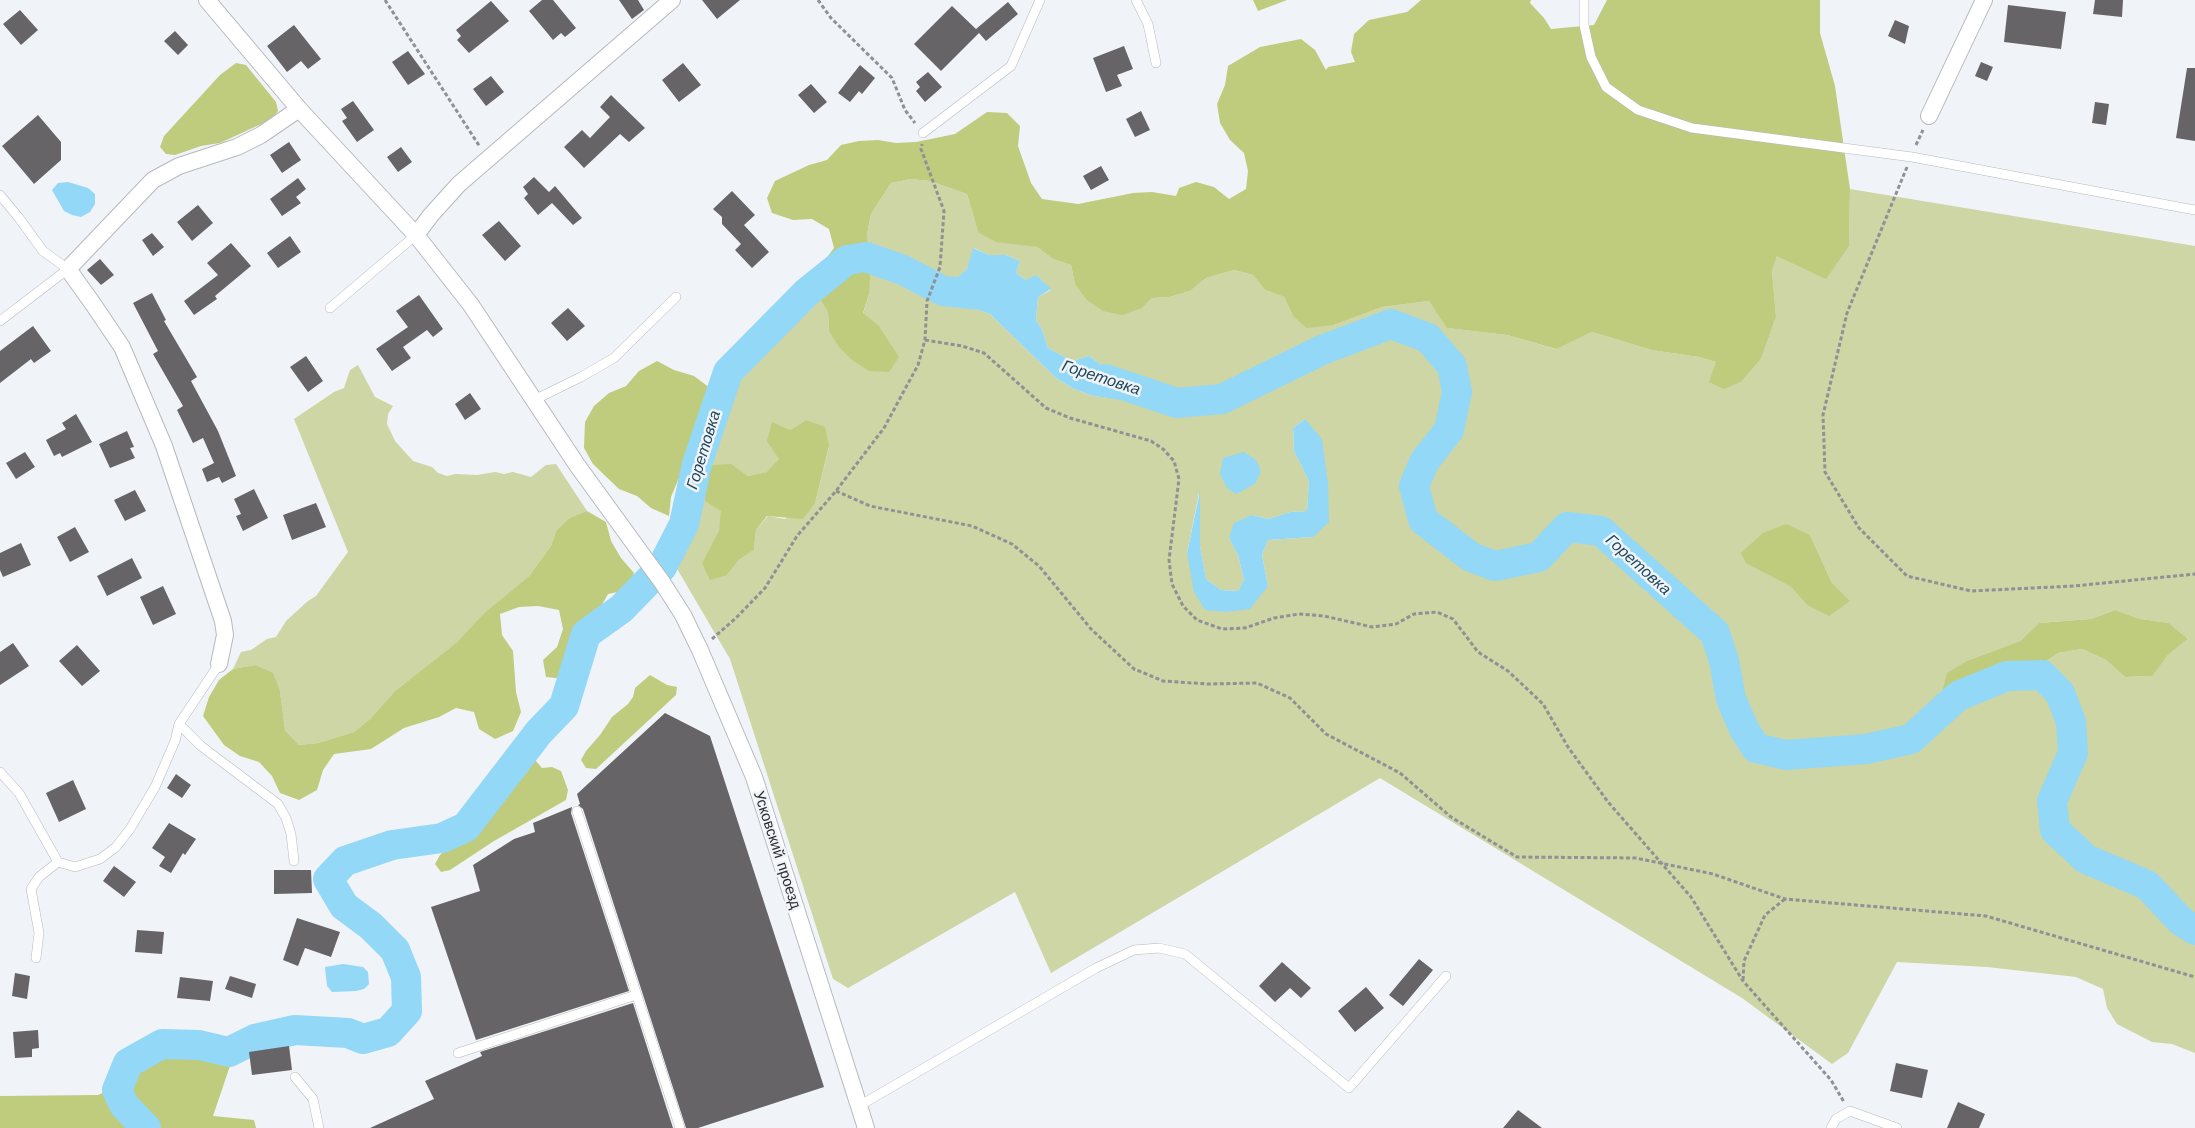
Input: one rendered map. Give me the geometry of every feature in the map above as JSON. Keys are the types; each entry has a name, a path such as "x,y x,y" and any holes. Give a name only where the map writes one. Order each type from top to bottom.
{"street":[{"name":"Усковский проезд","path":"207,0 299,109 416,234 472,305 577,465 662,582 683,615 700,650 754,777 866,1128"},
{"path":"416,234 459,184 672,0"},
{"path":"1929,116 1984,0"},
{"path":"219,664 225,635 223,620 164,446 122,348 68,269 153,180 167,171 253,139 299,109"}],"lane":[{"path":"923,132 1011,66 1040,0"},
{"path":"1136,0 1148,24 1156,63"},
{"path":"1584,0 1584,25 1591,57 1606,87 1638,110 1692,128 1912,157 2195,210"},
{"path":"0,195 42,251 68,269 0,321"},
{"path":"330,308 416,234"},
{"path":"534,400 581,378 614,358 676,296"},
{"path":"0,772 19,793 58,862 75,867 100,859 116,847 130,829 155,787 175,741 179,724 219,664"},
{"path":"179,724 201,746 278,804 291,834 294,860"},
{"path":"577,811 680,1128"},
{"path":"36,958 39,933 31,889 39,876 58,862"},
{"path":"859,1106 1096,968 1134,950 1159,948 1185,954 1349,1088 1446,976"},
{"path":"458,1053 636,995"},
{"path":"295,1077 313,1099 319,1128"},
{"path":"1831,1128 1836,1119 1850,1111 1897,1128"}],"path":[{"path":"385,0 488,158"},
{"path":"700,650 736,618 765,588 797,536 836,491 884,428 918,365 925,340 927,301 940,267 944,211 921,149 923,132 905,110 892,78 831,18 818,0"},
{"path":"1929,116 1847,313 1823,416 1824,472 1859,528 1907,576 1971,591 2074,586 2195,574"},
{"path":"925,340 962,346 984,353 1046,408 1070,418 1151,441 1164,448 1174,461 1179,479 1169,560 1172,584 1183,606 1197,620 1222,629 1245,628 1274,618 1300,614 1324,616 1372,627 1396,624 1414,614 1436,612 1453,619 1478,652 1508,671 1543,704 1568,747 1608,802 1691,897 1743,981 1831,1080 1850,1111"},
{"path":"836,491 870,506 972,526 1012,544 1039,566 1091,629 1134,669 1162,681 1208,684 1257,683 1290,698 1326,734 1400,772 1451,816 1518,857 1636,858 1713,874 1785,899 1986,916 2195,977"},
{"path":"1743,981 1744,961 1765,915 1785,899"}],"green space":[{"path":"1253,0 1287,0 1258,11"},
{"path":"1421,0 1531,0 1530,3 1551,29 1594,25 1607,0 1820,0 1820,33 1835,86 1850,189 1849,246 1826,279 1777,256 1772,271 1776,317 1761,359 1742,381 1724,389 1709,382 1716,362 1699,357 1652,350 1592,332 1556,349 1507,335 1447,328 1429,301 1382,307 1334,325 1307,328 1293,316 1284,297 1265,290 1253,275 1234,270 1206,278 1190,291 1169,297 1152,298 1142,308 1122,315 1103,311 1087,300 1075,284 1071,265 1053,259 1037,247 996,242 978,232 967,194 930,181 911,179 891,183 871,214 867,234 870,274 869,294 863,313 878,325 899,357 889,372 869,371 852,360 839,347 829,331 828,312 817,295 812,277 834,248 829,229 812,219 793,220 772,213 767,198 775,181 809,165 827,160 841,145 859,141 878,140 896,143 916,142 955,134 987,112 1007,113 1020,126 1018,146 1031,183 1042,199 1078,204 1133,193 1152,192 1176,196 1179,188 1196,182 1214,187 1229,199 1246,189 1248,171 1244,153 1230,140 1220,123 1217,104 1225,85 1228,66 1260,47 1301,39 1315,50 1326,70 1328,67 1355,62 1351,52 1354,34 1369,20 1407,12"},
{"path":"236,63 246,65 276,102 278,111 272,119 220,143 201,146 175,155 166,154 160,147 164,136 220,75"},
{"path":"911,179 930,181 967,194 978,232 1018,244 1037,247 1053,259 1071,265 1075,284 1142,308 1152,298 1169,297 1190,291 1206,278 1234,270 1253,275 1265,290 1284,297 1293,316 1334,325 1382,307 1429,301 1448,328 1507,335 1555,349 1592,332 1652,350 1699,357 1716,362 1742,381 1761,359 1776,317 1772,271 1777,256 1849,246 1850,189 2195,246 2195,1053 2172,1044 2152,1042 2117,1024 2107,1008 2103,989 2076,977 1987,967 1897,962 1848,1053 1832,1064 1742,998 1380,778 1051,973 1015,892 848,988 833,979 730,659 676,567 676,562 687,548 700,481 730,394 766,343 817,295 828,312 829,331 878,325 863,314 869,294 867,234 871,214 891,183","holes":["974,248 989,255 1006,255 1020,261 1016,273 1026,280 1051,290 1038,297 1036,320 1042,330 1048,348 1072,361 1089,356 1106,368 1131,380 1141,380 1144,398 1150,403 1094,396 1074,389 1056,378 990,314 938,295 967,269","1305,419 1313,537 1268,540 1262,555 1268,586 1205,610 1187,553 1199,493 1200,546 1206,579 1221,590 1238,591 1244,580 1238,555 1229,538 1252,515 1269,519 1290,512 1307,511 1309,481 1294,451 1293,428","806,420 829,447 815,503 785,519 768,516 756,530 754,550 739,560 727,575 702,563 719,530 732,464 748,476 768,472 779,459 790,430","1810,535 1832,583 1807,605 1790,586","2115,610 2140,619 2169,623 2188,639 2168,655 2151,676 2125,677 2106,660 2082,649 2058,653 2035,669 2010,670 1986,679 1965,692 1941,697 1969,660 2020,641 2039,623 2091,619"]},
{"path":"657,361 674,370 694,376 710,388 708,407 698,425 693,444 671,497 669,516 651,508 637,496 619,489 593,464 584,448 585,422 594,406 609,393 626,386 639,371"},
{"path":"358,365 375,397 393,406 388,414 387,424 395,441 413,461 432,467 438,473 447,476 513,472 531,477 546,465 556,464 587,511 569,518 556,531 551,546 529,576 484,613 457,642 395,691 370,719 354,732 318,743 299,745 285,730 280,691 255,665 233,669 241,652 251,650 267,639 276,637 286,621 316,596 348,552 294,419 334,392 344,388 350,370"},
{"path":"806,420 825,427 829,446 815,503 803,519 767,516 756,530 754,550 739,560 727,575 710,580 702,563 719,530 721,511 705,501 706,482 712,465 732,464 748,476 767,472 779,459 767,441 772,422 790,430"},
{"path":"587,511 606,522 611,541 621,558 634,573 627,590 608,594 580,643 575,662 565,679 546,677 543,660 557,647 563,629 559,610 538,606 519,607 500,614 502,635 513,651 516,692 521,712 513,731 495,739 479,729 474,712 456,708 439,717 404,728 371,749 334,754 323,770 317,790 299,800 280,793 272,776 259,762 240,756 224,745 203,716 209,697 219,680 233,669 255,665 273,673 280,691 285,730 299,745 318,743 354,732 370,719 395,691 457,642 484,613 529,576 551,546 556,531 569,518"},
{"path":"1786,524 1810,535 1832,583 1850,601 1829,616 1807,605 1790,586 1746,563 1741,553 1763,533"},
{"path":"2115,610 2140,619 2169,623 2188,639 2168,655 2152,676 2125,677 2106,660 2082,649 2058,653 2035,669 2010,670 1986,679 1965,692 1941,697 1947,673 1969,660 2020,641 2039,623 2091,619"},
{"path":"650,675 667,685 677,687 676,695 596,769 586,768 581,760 586,751 612,717 628,704 633,697 635,688"},
{"path":"535,760 542,768 552,767 561,771 568,790 566,800 494,841 450,870 441,872 435,864 440,855 500,802 508,786"},
{"path":"168,1050 214,1057 233,1057 213,1116 254,1120 256,1128 0,1128 0,1096 98,1095 107,1091 126,1072 159,1053"}],"water":[{"path":"68,182 88,188 95,194 95,204 90,212 81,217 64,211 52,190 58,183"},
{"path":"973,248 989,255 1006,255 1020,261 1016,273 1026,280 1036,275 1051,289 1038,297 1036,320 1042,330 1048,348 1072,361 1089,356 1106,368 1131,380 1141,380 1144,398 1150,404 1094,396 1074,389 1056,378 990,314 937,295 967,269"},
{"path":"1305,419 1322,439 1328,484 1329,522 1313,537 1268,540 1262,555 1268,586 1250,609 1226,612 1205,610 1194,592 1187,553 1200,491 1200,546 1206,579 1221,590 1238,591 1244,580 1238,555 1229,538 1234,523 1252,515 1269,519 1290,512 1307,511 1309,481 1294,451 1293,428"},
{"path":"1244,452 1256,460 1261,471 1255,484 1236,494 1227,488 1220,474 1223,458"},
{"path":"343,964 363,967 368,972 369,984 364,989 356,991 332,992 327,986 325,967"}],"building":[{"path":"542,0 553,0 576,28 565,37 561,33 553,40 529,11"},
{"path":"619,0 638,0 644,10 632,19"},
{"path":"702,0 740,0 717,19"},
{"path":"2095,0 2123,0 2122,17 2093,14"},
{"path":"491,1 509,21 469,53 457,40 461,36 456,30"},
{"path":"1008,2 1018,14 986,41 979,33 941,71 914,44 952,6 977,30"},
{"path":"2008,5 2066,12 2061,49 2004,42"},
{"path":"20,10 38,30 21,45 3,24"},
{"path":"1895,20 1909,26 1905,44 1888,36"},
{"path":"294,25 321,59 308,69 301,61 287,72 267,46"},
{"path":"175,31 188,45 178,55 164,41"},
{"path":"1124,46 1133,69 1117,75 1122,86 1106,92 1093,58"},
{"path":"408,51 425,74 408,85 392,62"},
{"path":"1981,62 1993,67 1987,81 1975,76"},
{"path":"683,63 701,85 679,102 662,80"},
{"path":"860,65 875,78 862,94 859,91 850,102 838,93"},
{"path":"2187,68 2195,68 2195,141 2176,138"},
{"path":"928,72 942,87 925,102 916,91 920,87 916,82"},
{"path":"491,76 504,92 486,106 473,89"},
{"path":"811,84 827,102 814,113 798,95"},
{"path":"611,95 645,128 629,142 620,134 584,168 564,147 582,130 590,138 610,117 600,107"},
{"path":"353,101 374,130 357,142 342,121 347,118 341,109"},
{"path":"2095,102 2109,104 2106,125 2092,123"},
{"path":"1141,111 1150,130 1135,137 1126,119"},
{"path":"38,115 61,142 61,160 34,184 2,146"},
{"path":"289,142 301,160 282,173 270,155"},
{"path":"401,147 412,162 398,172 387,157"},
{"path":"1101,166 1109,180 1091,190 1083,176"},
{"path":"534,177 549,192 555,186 582,218 573,225 552,203 538,215 524,198 528,194 523,187"},
{"path":"298,178 306,189 296,197 301,203 282,216 270,199"},
{"path":"732,191 755,215 744,225 769,252 752,268 735,250 741,244 722,224 722,217 713,209"},
{"path":"198,205 213,223 192,241 177,222"},
{"path":"499,221 521,246 505,261 482,235"},
{"path":"152,233 164,247 153,256 142,240"},
{"path":"290,236 301,252 278,268 267,253"},
{"path":"231,243 251,266 215,296 217,299 194,315 184,301 218,275 207,263"},
{"path":"100,259 114,275 101,285 87,270"},
{"path":"152,293 166,320 164,321 197,377 191,381 218,431 236,476 222,483 219,477 207,482 202,469 214,463 203,438 193,443 177,410 183,406 153,354 158,351 133,303"},
{"path":"419,295 443,329 433,337 427,330 403,347 411,358 392,371 376,349 408,327 396,311"},
{"path":"568,308 585,326 567,341 551,323"},
{"path":"33,326 51,351 34,363 31,359 0,383 0,351"},
{"path":"306,356 323,381 308,392 290,367"},
{"path":"470,393 481,409 465,420 455,404"},
{"path":"76,414 92,442 62,457 60,453 54,456 46,440 66,429 62,423"},
{"path":"127,431 134,447 130,448 135,458 110,468 99,444"},
{"path":"25,452 35,467 16,479 6,463"},
{"path":"254,489 268,518 243,531 236,516 241,514 234,499"},
{"path":"135,490 146,511 125,521 114,500"},
{"path":"316,503 326,527 292,540 283,515"},
{"path":"75,527 89,552 70,562 57,537"},
{"path":"21,543 31,565 3,577 0,570 0,553"},
{"path":"132,558 142,578 107,596 97,576"},
{"path":"163,586 176,614 153,625 140,597"},
{"path":"13,643 29,666 0,685 0,652"},
{"path":"77,645 100,671 82,686 59,661"},
{"path":"665,713 710,736 824,1087 698,1128 686,1128 583,809 578,805 580,804 577,794"},
{"path":"176,774 191,785 182,798 167,788"},
{"path":"73,780 86,809 59,822 46,793"},
{"path":"572,807 571,813 629,991 476,1040 431,907 480,891 473,865 514,839 535,832 533,823"},
{"path":"169,823 196,839 185,855 183,853 171,873 159,866 165,857 152,848"},
{"path":"114,866 136,882 124,897 103,881"},
{"path":"274,870 311,870 312,893 274,894"},
{"path":"297,918 340,932 331,957 305,948 298,966 283,960"},
{"path":"137,930 164,932 162,954 135,952"},
{"path":"1419,959 1433,970 1403,1006 1389,995"},
{"path":"1282,962 1311,988 1301,998 1290,988 1275,1002 1259,986"},
{"path":"15,973 30,976 27,999 12,996"},
{"path":"230,976 256,984 252,998 225,989"},
{"path":"180,977 213,981 210,1001 177,998"},
{"path":"1366,987 1384,1008 1355,1032 1338,1011"},
{"path":"633,1003 673,1128 370,1128 434,1099 425,1081 482,1056 480,1052"},
{"path":"38,1030 39,1048 32,1049 32,1057 15,1058 13,1032"},
{"path":"289,1046 292,1070 252,1075 249,1052"},
{"path":"1896,1063 1928,1070 1922,1098 1890,1091"},
{"path":"1958,1102 1985,1114 1979,1128 1947,1128"},
{"path":"1518,1110 1542,1128 1503,1128"}],"waterway":[{"name":"Горетовка","path":"146,1128 124,1105 117,1090 128,1063 162,1044 199,1045 229,1052 255,1039 295,1030 348,1033 363,1039 388,1032 407,1011 406,977 395,950 371,926 344,906 328,879 345,861 392,845 442,838 466,827 539,732 564,706 586,634 621,609 662,567 684,524 697,464 728,372 806,293 847,260 866,257 903,270 943,291 982,295"},
{"name":"Горетовка","path":"1105,379 1177,403 1222,399 1322,350 1391,324 1428,338 1452,366 1457,392 1449,430 1424,462 1414,486 1423,520 1471,557 1495,566 1539,557 1567,527 1601,531 1715,633 1724,661 1731,699 1744,729 1756,748 1786,755 1866,749 1911,739 1958,696 2007,676 2042,675 2060,693 2071,722 2073,753 2052,801 2055,830 2086,859 2147,885 2181,921 2195,930"}]}
